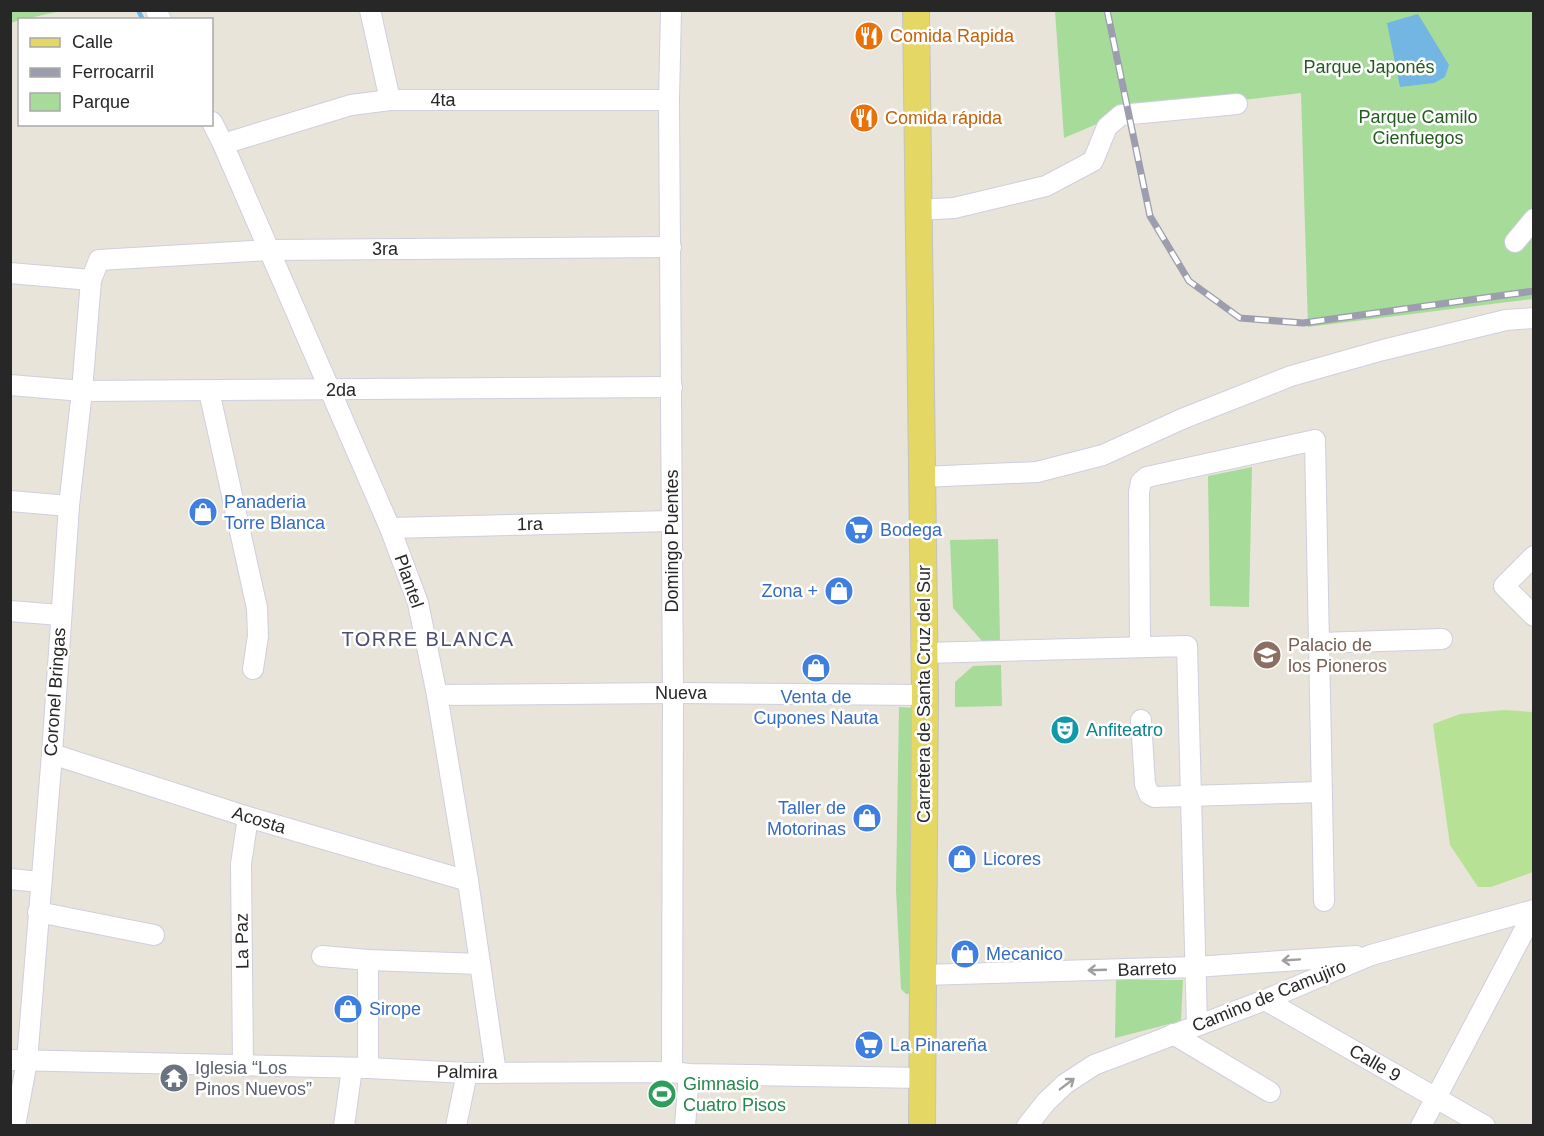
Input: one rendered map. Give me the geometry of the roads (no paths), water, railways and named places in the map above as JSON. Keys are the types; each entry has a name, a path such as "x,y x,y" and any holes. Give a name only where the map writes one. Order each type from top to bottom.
{"main road":[{"name":"Carretera de Santa Cruz del Sur","path":"916,10 925,695 922,1125"}],"street":[{"path":"370,10 390,100"},
{"name":"Domingo Puentes","path":"671,10 669,100 673,693 680,1073 685,1125"},
{"name":"4ta","path":"223,144 342,108 390,100 669,100"},
{"path":"919,210 954,208 1046,186 1093,161 1107,127 1121,115 1237,104"},
{"name":"Plantel","path":"213,124 390,528 418,603 437,695 468,881 496,1073"},
{"path":"1515,242 1533,219"},
{"name":"3ra","path":"99,260 268,250 671,247"},
{"name":"Coronel Bringas","path":"15,1125 19,1061 38,912 52,754 69,506 91,280 99,260"},
{"path":"10,273 91,280"},
{"path":"922,477 1037,472 1103,455 1182,419 1291,376 1383,350 1506,320 1533,318"},
{"name":"2da","path":"10,385 82,391 672,387"},
{"path":"208,391 257,608 258,636 253,669"},
{"path":"1140,647 1139,492 1142,482 1148,477 1315,440 1324,901"},
{"path":"10,501 69,506"},
{"name":"1ra","path":"390,528 671,521"},
{"path":"1533,556 1504,586 1533,616"},
{"path":"10,611 60,615"},
{"path":"1320,643 1442,639"},
{"path":"924,653 1187,646 1197,1025"},
{"name":"Nueva","path":"437,695 673,693 925,695"},
{"path":"1141,720 1145,784 1149,794 1154,797 1191,798 1322,792"},
{"name":"Acosta","path":"52,754 248,818 468,881"},
{"name":"La Paz","path":"243,1066 241,864 248,818"},
{"path":"10,879 40,882"},
{"path":"1421,1125 1533,911"},
{"name":"Camino de Camujiro","path":"1027,1125 1065,1084 1094,1065 1264,1000 1371,955 1533,911"},
{"path":"38,912 154,935"},
{"name":"Barreto","path":"923,975 1195,967 1371,955"},
{"path":"322,956 480,964"},
{"path":"344,1125 360,1068 368,960"},
{"name":"Calle 9","path":"1264,1000 1485,1125"},
{"path":"1173,1034 1270,1092"},
{"name":"Palmira","path":"19,1061 360,1068 467,1073 680,1073 923,1078"},
{"path":"456,1125 467,1073"}],"water":[{"path":"1418,14 1449,65 1445,77 1434,83 1400,87 1387,23"}],"waterway":[{"path":"138,10 142,18"}],"railway":[{"path":"1107,10 1150,216 1189,281 1240,318 1303,323 1534,291"}],"place":[{"name":"Comida Rapida","path":"869,36"},
{"name":"Comida rápida","path":"864,118"},
{"name":"Panaderia Torre Blanca","path":"203,512"},
{"name":"Bodega","path":"859,530"},
{"name":"Zona +","path":"839,591"},
{"name":"Palacio de los Pioneros","path":"1267,655"},
{"name":"Venta de Cupones Nauta","path":"816,668"},
{"name":"Anfiteatro","path":"1065,730"},
{"name":"Taller de Motorinas","path":"867,818"},
{"name":"Licores","path":"962,859"},
{"name":"Mecanico","path":"965,954"},
{"name":"Sirope","path":"348,1009"},
{"name":"La Pinareña","path":"869,1045"},
{"name":"Iglesia “Los Pinos Nuevos”","path":"174,1078"},
{"name":"Gimnasio Cuatro Pisos","path":"662,1094"}],"district":[{"name":"TORRE BLANCA","path":"428,639"}],"park label":[{"name":"Parque Japonés","path":"1369,67"},
{"name":"Parque Camilo Cienfuegos","path":"1418,127"}]}
